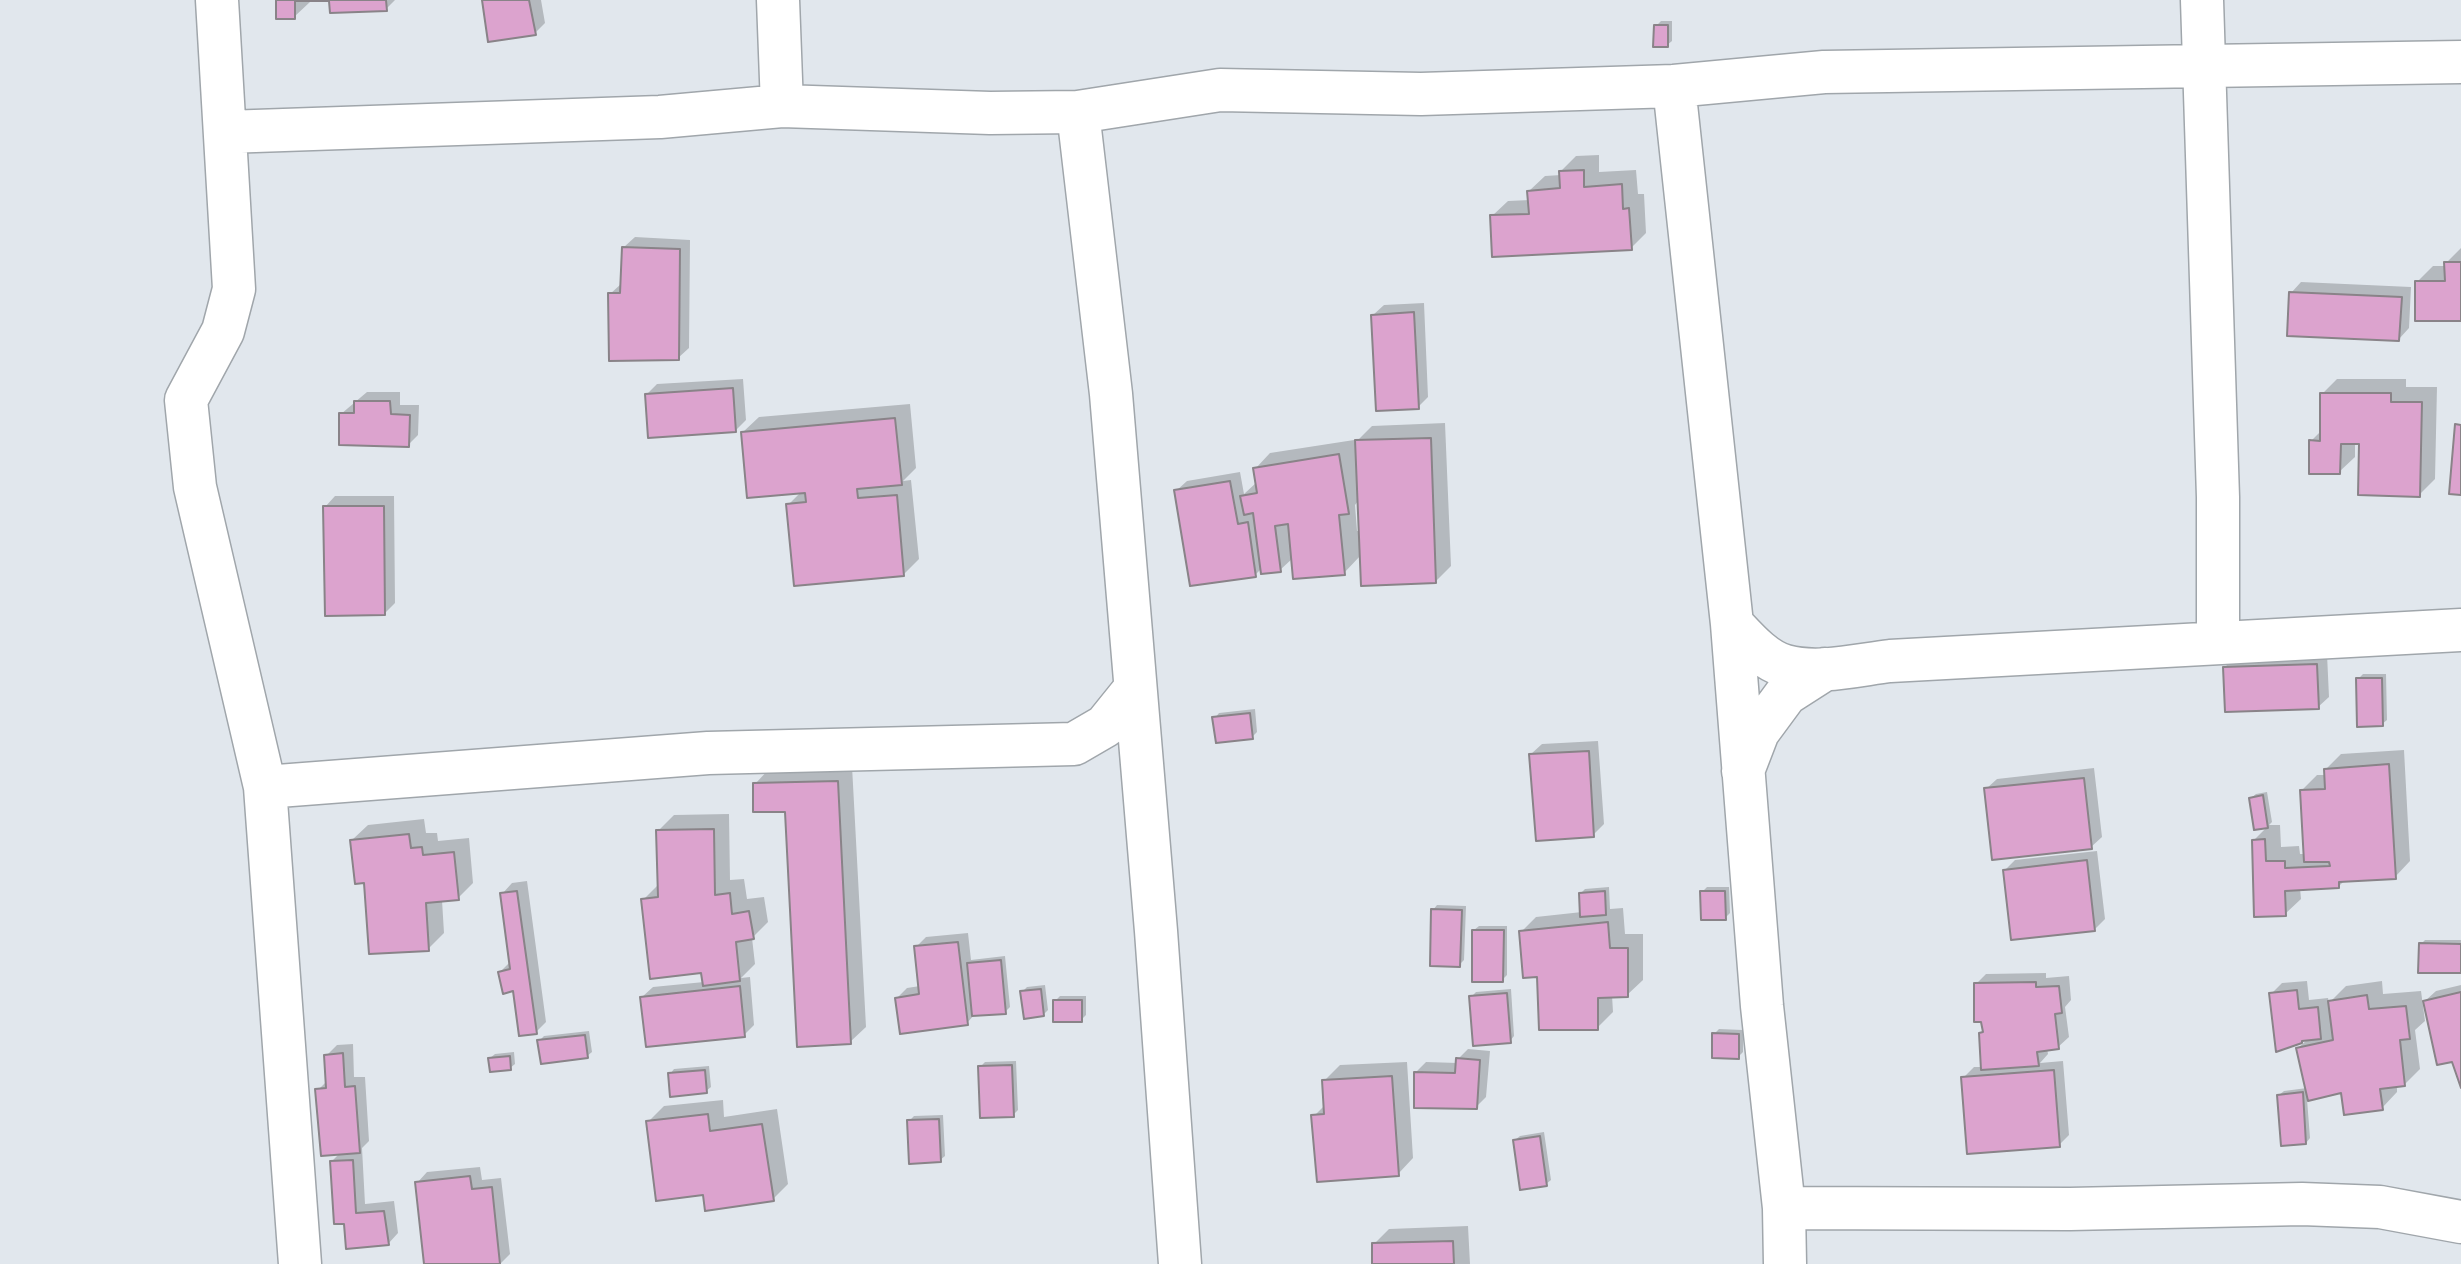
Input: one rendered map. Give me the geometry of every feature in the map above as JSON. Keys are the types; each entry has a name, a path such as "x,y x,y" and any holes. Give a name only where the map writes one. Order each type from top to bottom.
{"street":[{"path":"217,0 234,289 223,331 186,400 195,487 265,787 300,1264"},
{"path":"778,0 782,106"},
{"path":"2202,0 2218,497 2218,643"},
{"path":"226,132 660,117 782,106 990,113 1078,112 1220,90 1421,94 1674,86 1824,72 2461,62"},
{"path":"1674,86 1732,624 1762,1006 1784,1208 1785,1264"},
{"path":"1078,112 1111,394 1156,931 1180,1264"},
{"path":"1732,624 1751,645 1785,666 1825,669 1890,661 2461,630"},
{"path":"1742,772 1758,732 1786,694 1825,669"},
{"path":"265,787 708,753 1074,744 1105,726 1134,690"},
{"path":"1784,1208 2070,1209 2302,1204 2380,1207 2461,1222"}],"building":[{"path":"276,0 386,0 387,11 330,13 329,1 295,1 295,19 276,19"},
{"path":"482,0 529,0 536,35 488,42"},
{"path":"1654,25 1668,25 1668,47 1653,47"},
{"path":"1584,170 1584,187 1622,184 1623,209 1629,208 1632,250 1492,257 1490,215 1529,214 1527,191 1560,188 1559,171"},
{"path":"622,247 680,249 679,360 609,361 608,293 620,293"},
{"path":"2444,262 2461,262 2461,321 2415,321 2415,281 2445,281"},
{"path":"2289,292 2402,297 2399,341 2287,336"},
{"path":"1414,312 1419,409 1376,411 1371,315"},
{"path":"733,388 736,432 648,438 645,394"},
{"path":"2320,393 2391,393 2391,402 2422,402 2420,497 2358,495 2359,444 2341,444 2340,474 2309,474 2309,440 2320,441"},
{"path":"354,401 390,401 391,414 410,415 409,447 339,445 339,413 354,413"},
{"path":"895,418 902,485 857,489 858,498 897,495 904,576 794,586 786,504 806,502 805,493 747,498 741,432"},
{"path":"2455,424 2461,425 2461,495 2449,494"},
{"path":"1431,438 1436,583 1361,586 1355,440"},
{"path":"1339,454 1349,514 1339,515 1345,575 1293,579 1288,524 1275,526 1281,572 1261,574 1253,513 1244,515 1240,496 1257,493 1253,468"},
{"path":"1230,481 1238,524 1248,522 1256,577 1190,586 1174,490"},
{"path":"323,506 384,506 385,615 325,616"},
{"path":"2317,664 2319,709 2225,712 2223,667"},
{"path":"2356,678 2382,678 2383,726 2357,727"},
{"path":"1250,713 1253,739 1216,743 1212,717"},
{"path":"1589,751 1594,837 1536,841 1529,754"},
{"path":"2389,764 2396,879 2339,882 2339,888 2285,891 2286,916 2254,917 2252,840 2265,839 2266,861 2285,861 2285,868 2330,866 2329,862 2304,862 2300,790 2325,789 2324,769"},
{"path":"2084,778 2092,849 1992,860 1984,788"},
{"path":"838,781 851,1044 797,1047 785,812 753,812 753,783"},
{"path":"2263,795 2268,828 2254,830 2249,798"},
{"path":"714,829 715,895 730,893 732,914 749,911 754,939 736,942 740,981 703,986 701,973 650,979 641,899 658,897 656,830"},
{"path":"409,834 411,848 422,847 423,855 454,852 459,900 426,903 429,951 369,954 364,883 355,884 350,840"},
{"path":"2087,860 2095,931 2011,940 2003,870"},
{"path":"517,891 537,1034 519,1036 513,991 503,994 498,972 510,969 500,893"},
{"path":"1605,891 1606,915 1580,917 1579,893"},
{"path":"1700,891 1725,891 1726,920 1701,920"},
{"path":"1431,909 1462,910 1460,967 1430,966"},
{"path":"1608,922 1610,948 1628,948 1628,997 1598,998 1598,1030 1539,1030 1537,977 1523,978 1519,931"},
{"path":"1472,930 1504,930 1503,982 1472,982"},
{"path":"958,942 968,1025 900,1034 895,998 919,994 914,946"},
{"path":"2419,943 2461,944 2461,973 2418,973"},
{"path":"1001,960 1006,1014 972,1016 967,963"},
{"path":"2036,982 2036,987 2059,986 2062,1013 2055,1014 2059,1049 2037,1052 2039,1066 1981,1070 1979,1033 1983,1032 1981,1022 1974,1022 1974,983"},
{"path":"740,986 745,1037 646,1047 640,997"},
{"path":"1041,989 1044,1016 1024,1019 1020,991"},
{"path":"2297,990 2299,1009 2318,1007 2321,1039 2302,1041 2276,1052 2269,993"},
{"path":"2461,992 2461,1088 2452,1062 2437,1065 2423,1001"},
{"path":"1507,993 1511,1043 1473,1046 1469,996"},
{"path":"2367,995 2369,1009 2406,1006 2410,1039 2400,1040 2405,1086 2380,1089 2383,1110 2344,1115 2341,1093 2308,1101 2296,1048 2333,1040 2328,1001"},
{"path":"1053,1000 1082,1000 1082,1022 1053,1022"},
{"path":"1712,1033 1739,1034 1739,1059 1712,1058"},
{"path":"585,1035 588,1058 541,1064 537,1040"},
{"path":"343,1053 345,1087 355,1086 360,1153 321,1156 315,1089 326,1088 324,1055"},
{"path":"510,1056 511,1070 490,1072 488,1058"},
{"path":"1456,1058 1480,1060 1477,1109 1414,1108 1414,1072 1455,1073"},
{"path":"1012,1065 1014,1117 980,1118 978,1066"},
{"path":"705,1070 707,1093 670,1097 668,1073"},
{"path":"2054,1070 2060,1147 1967,1154 1961,1077"},
{"path":"1392,1076 1399,1176 1317,1182 1311,1115 1324,1114 1322,1080"},
{"path":"2303,1092 2306,1144 2281,1146 2277,1095"},
{"path":"708,1114 710,1131 762,1124 774,1201 705,1211 703,1195 656,1201 646,1121"},
{"path":"939,1119 941,1162 909,1164 907,1120"},
{"path":"1540,1136 1547,1186 1520,1190 1513,1140"},
{"path":"353,1160 356,1213 384,1211 389,1245 346,1249 344,1224 334,1224 330,1161"},
{"path":"470,1176 472,1189 492,1187 500,1264 424,1264 415,1182"},
{"path":"1453,1241 1454,1264 1372,1264 1372,1243"}]}
